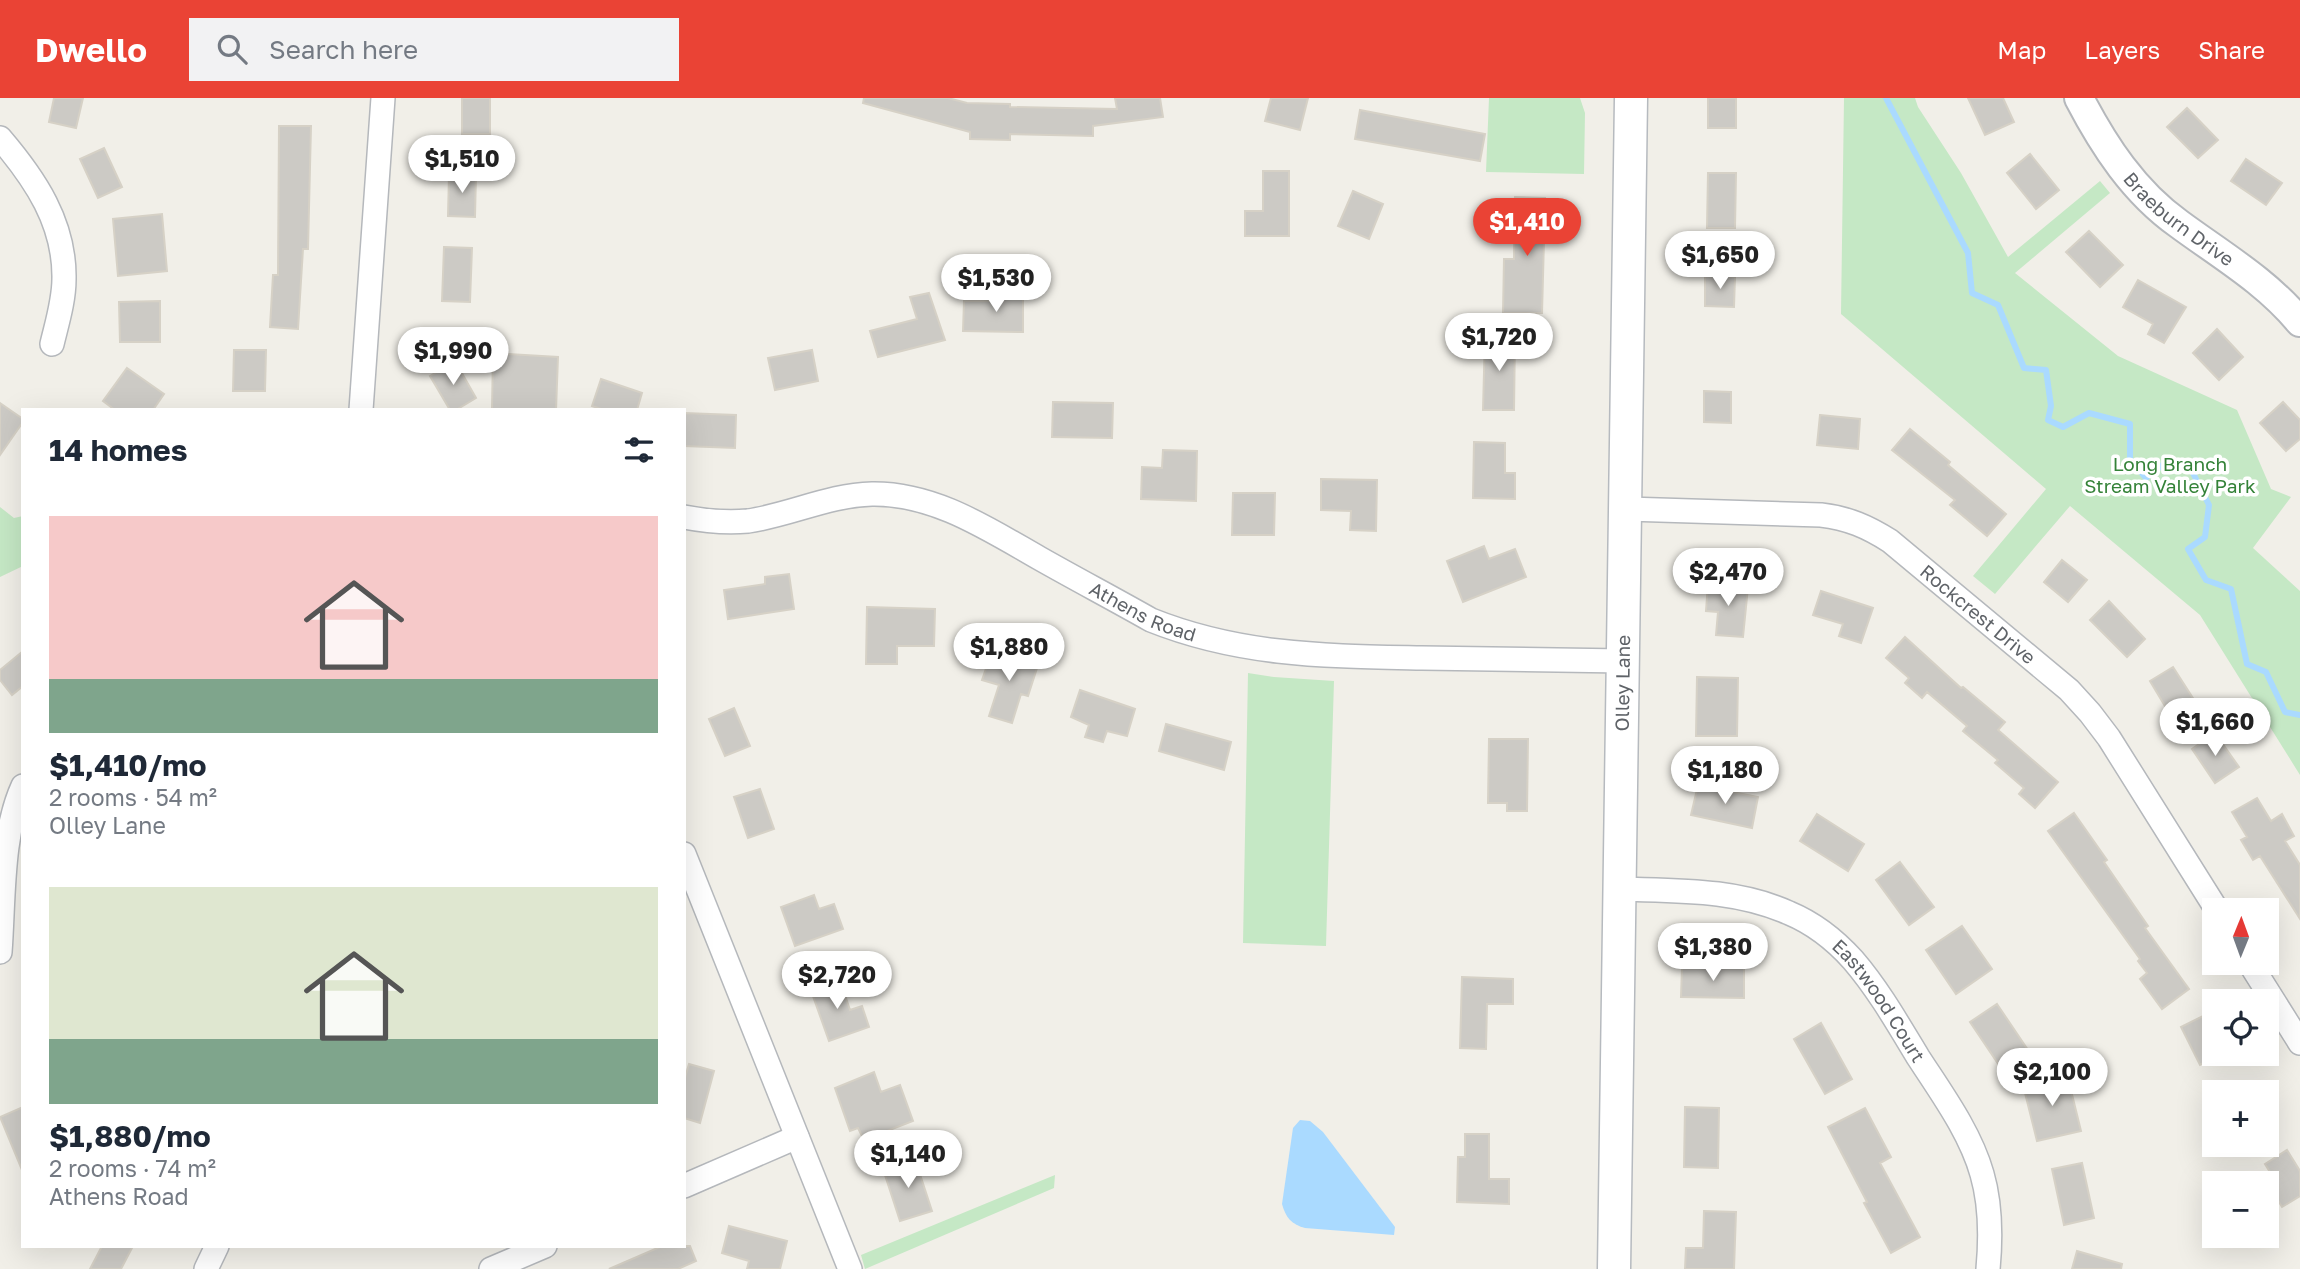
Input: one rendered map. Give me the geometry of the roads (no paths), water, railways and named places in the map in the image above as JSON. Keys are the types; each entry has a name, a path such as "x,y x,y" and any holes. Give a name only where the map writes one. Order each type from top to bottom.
{"main road":[{"name":"Olley Lane","path":"1614,1269 1631,98"}],"street":[{"path":"361,408 383,98"},
{"name":"Braeburn Drive","path":"2079,98 2108,149 2137,186 2177,223 2235,262 2272,292 2300,322"},
{"path":"0,138 26,169 43,196 59,236 64,280 52,344"},
{"name":"Athens Road","path":"686,517 732,522 773,516 840,497 871,494 903,496 934,504 970,519 1151,620 1182,633 1216,642 1322,656 1624,661"},
{"name":"Rockcrest Drive","path":"1627,509 1831,516 1867,527 1890,541 2069,690 2090,713 2109,738 2209,898"},
{"path":"0,952 7,850 12,816 21,791"},
{"path":"686,859 850,1269"},
{"name":"Eastwood Court","path":"1621,889 1709,892 1764,903 1812,925 1832,939 1852,959 1888,1009 1944,1098 1978,1160 1988,1201 1988,1269"},
{"path":"2257,975 2300,1043"},
{"path":"686,1185 797,1138"},
{"path":"206,1269 216,1248"},
{"path":"491,1269 540,1248"}],"water":[{"path":"1300,1120 1310,1121 1323,1132 1395,1227 1394,1235 1305,1228 1290,1220 1282,1204 1293,1128"}],"waterway":[{"path":"1886,98 1968,253 1972,293 1998,305 2024,368 2046,370 2051,406 2048,420 2063,427 2089,413 2130,424 2130,459 2146,478 2165,463 2187,461 2209,505 2205,537 2188,549 2206,580 2231,589 2247,664 2266,672 2285,712 2300,715"}],"park label":[{"name":"Long Branch Stream Valley Park","path":"2170,475"}]}
